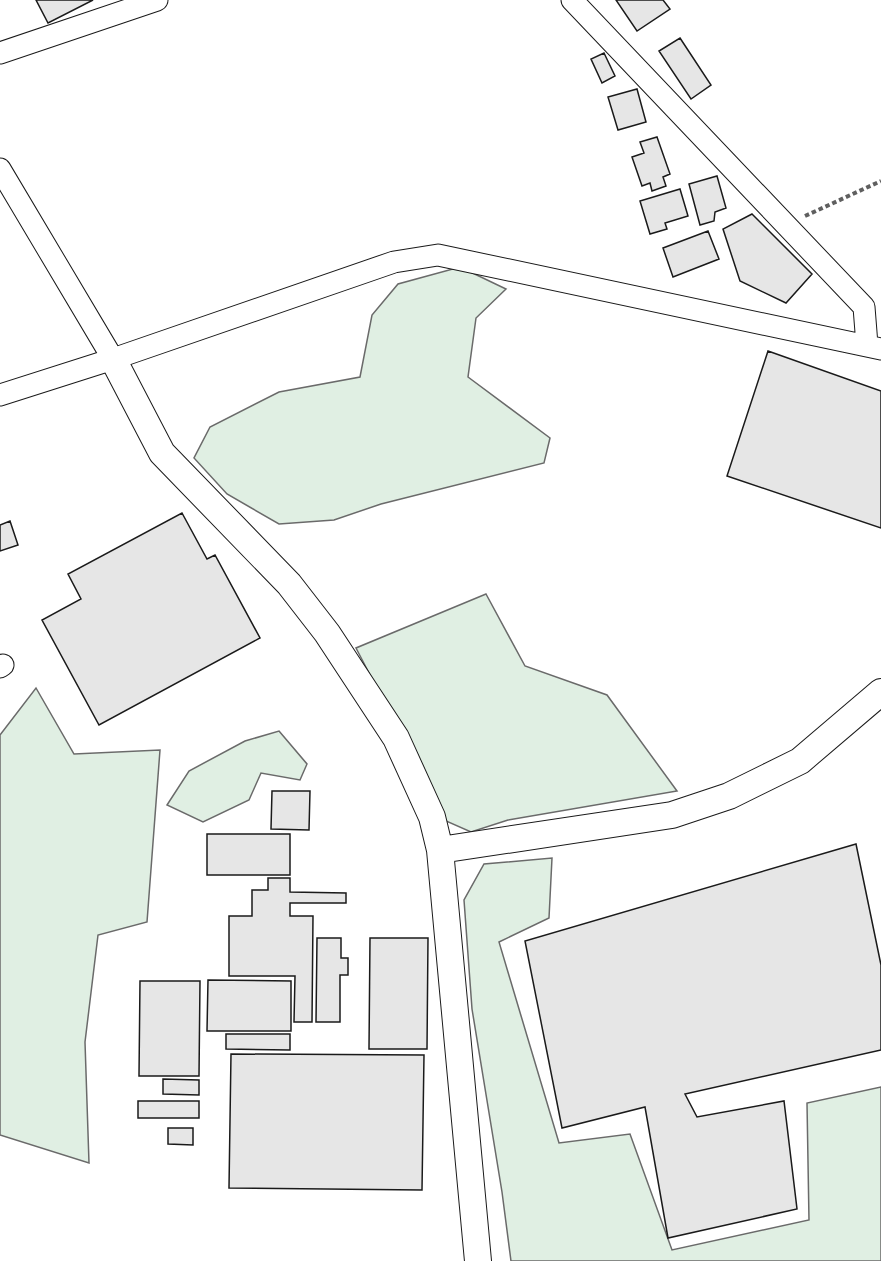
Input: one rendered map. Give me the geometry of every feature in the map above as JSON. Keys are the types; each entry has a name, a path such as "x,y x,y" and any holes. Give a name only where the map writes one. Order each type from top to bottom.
{"street":[{"path":"0,53 157,0"},
{"path":"0,395 113,359 394,262 438,255 874,347 864,307 573,0"},
{"path":"0,169 113,359 162,453 289,584 333,642 396,738 432,817 440,850 478,1261"},
{"path":"440,850 672,815 729,796 800,761 881,692"}],"path":[{"path":"785,225 881,181"}],"green space":[{"path":"460,267 506,289 476,318 468,377 550,438 544,463 381,504 334,520 279,524 227,494 194,458 210,427 279,392 360,377 372,315 398,284"},
{"path":"486,594 525,666 607,695 677,791 508,820 471,832 446,821 356,648"},
{"path":"36,688 74,754 160,750 147,922 98,935 85,1042 89,1163 0,1135 0,735"},
{"path":"279,731 307,764 300,780 261,773 249,800 203,822 167,805 189,771 245,741"},
{"path":"552,858 549,918 499,942 559,1143 630,1134 672,1250 809,1220 807,1103 881,1087 881,1261 511,1261 472,1009 464,900 484,864"}],"building":[{"path":"36,0 93,0 48,23"},
{"path":"616,0 663,0 670,9 637,31"},
{"path":"680,38 711,85 691,99 659,51"},
{"path":"604,53 615,76 602,83 591,59"},
{"path":"637,89 646,122 618,130 608,97"},
{"path":"657,137 670,174 663,177 666,186 652,191 650,183 642,186 632,157 644,153 640,142"},
{"path":"717,176 726,208 715,212 714,221 700,225 689,184"},
{"path":"680,189 688,216 665,223 667,229 650,234 640,201"},
{"path":"752,214 812,274 786,303 740,281 723,229"},
{"path":"708,231 719,259 673,277 663,248"},
{"path":"768,351 881,391 881,528 727,476"},
{"path":"182,513 207,559 215,555 260,638 99,725 42,620 81,599 68,574"},
{"path":"10,521 18,545 0,551 0,525"},
{"path":"272,791 310,791 309,830 271,829"},
{"path":"207,834 290,834 290,875 207,875"},
{"path":"856,844 881,965 881,1050 685,1094 697,1117 784,1101 797,1209 668,1238 645,1107 562,1128 525,941"},
{"path":"268,878 290,878 290,892 346,893 346,903 290,903 290,916 313,916 312,1022 294,1022 295,976 229,976 229,916 252,916 252,890 268,890"},
{"path":"317,938 341,938 341,958 348,958 348,975 340,975 340,1022 316,1022"},
{"path":"370,938 428,938 427,1049 369,1049"},
{"path":"208,980 291,981 291,1031 207,1031"},
{"path":"140,981 200,981 199,1076 139,1076"},
{"path":"226,1034 290,1034 290,1050 226,1049"},
{"path":"231,1054 424,1055 422,1190 229,1188"},
{"path":"163,1079 199,1080 199,1095 163,1094"},
{"path":"138,1101 199,1101 199,1118 138,1118"},
{"path":"168,1128 193,1128 193,1145 168,1144"}]}
